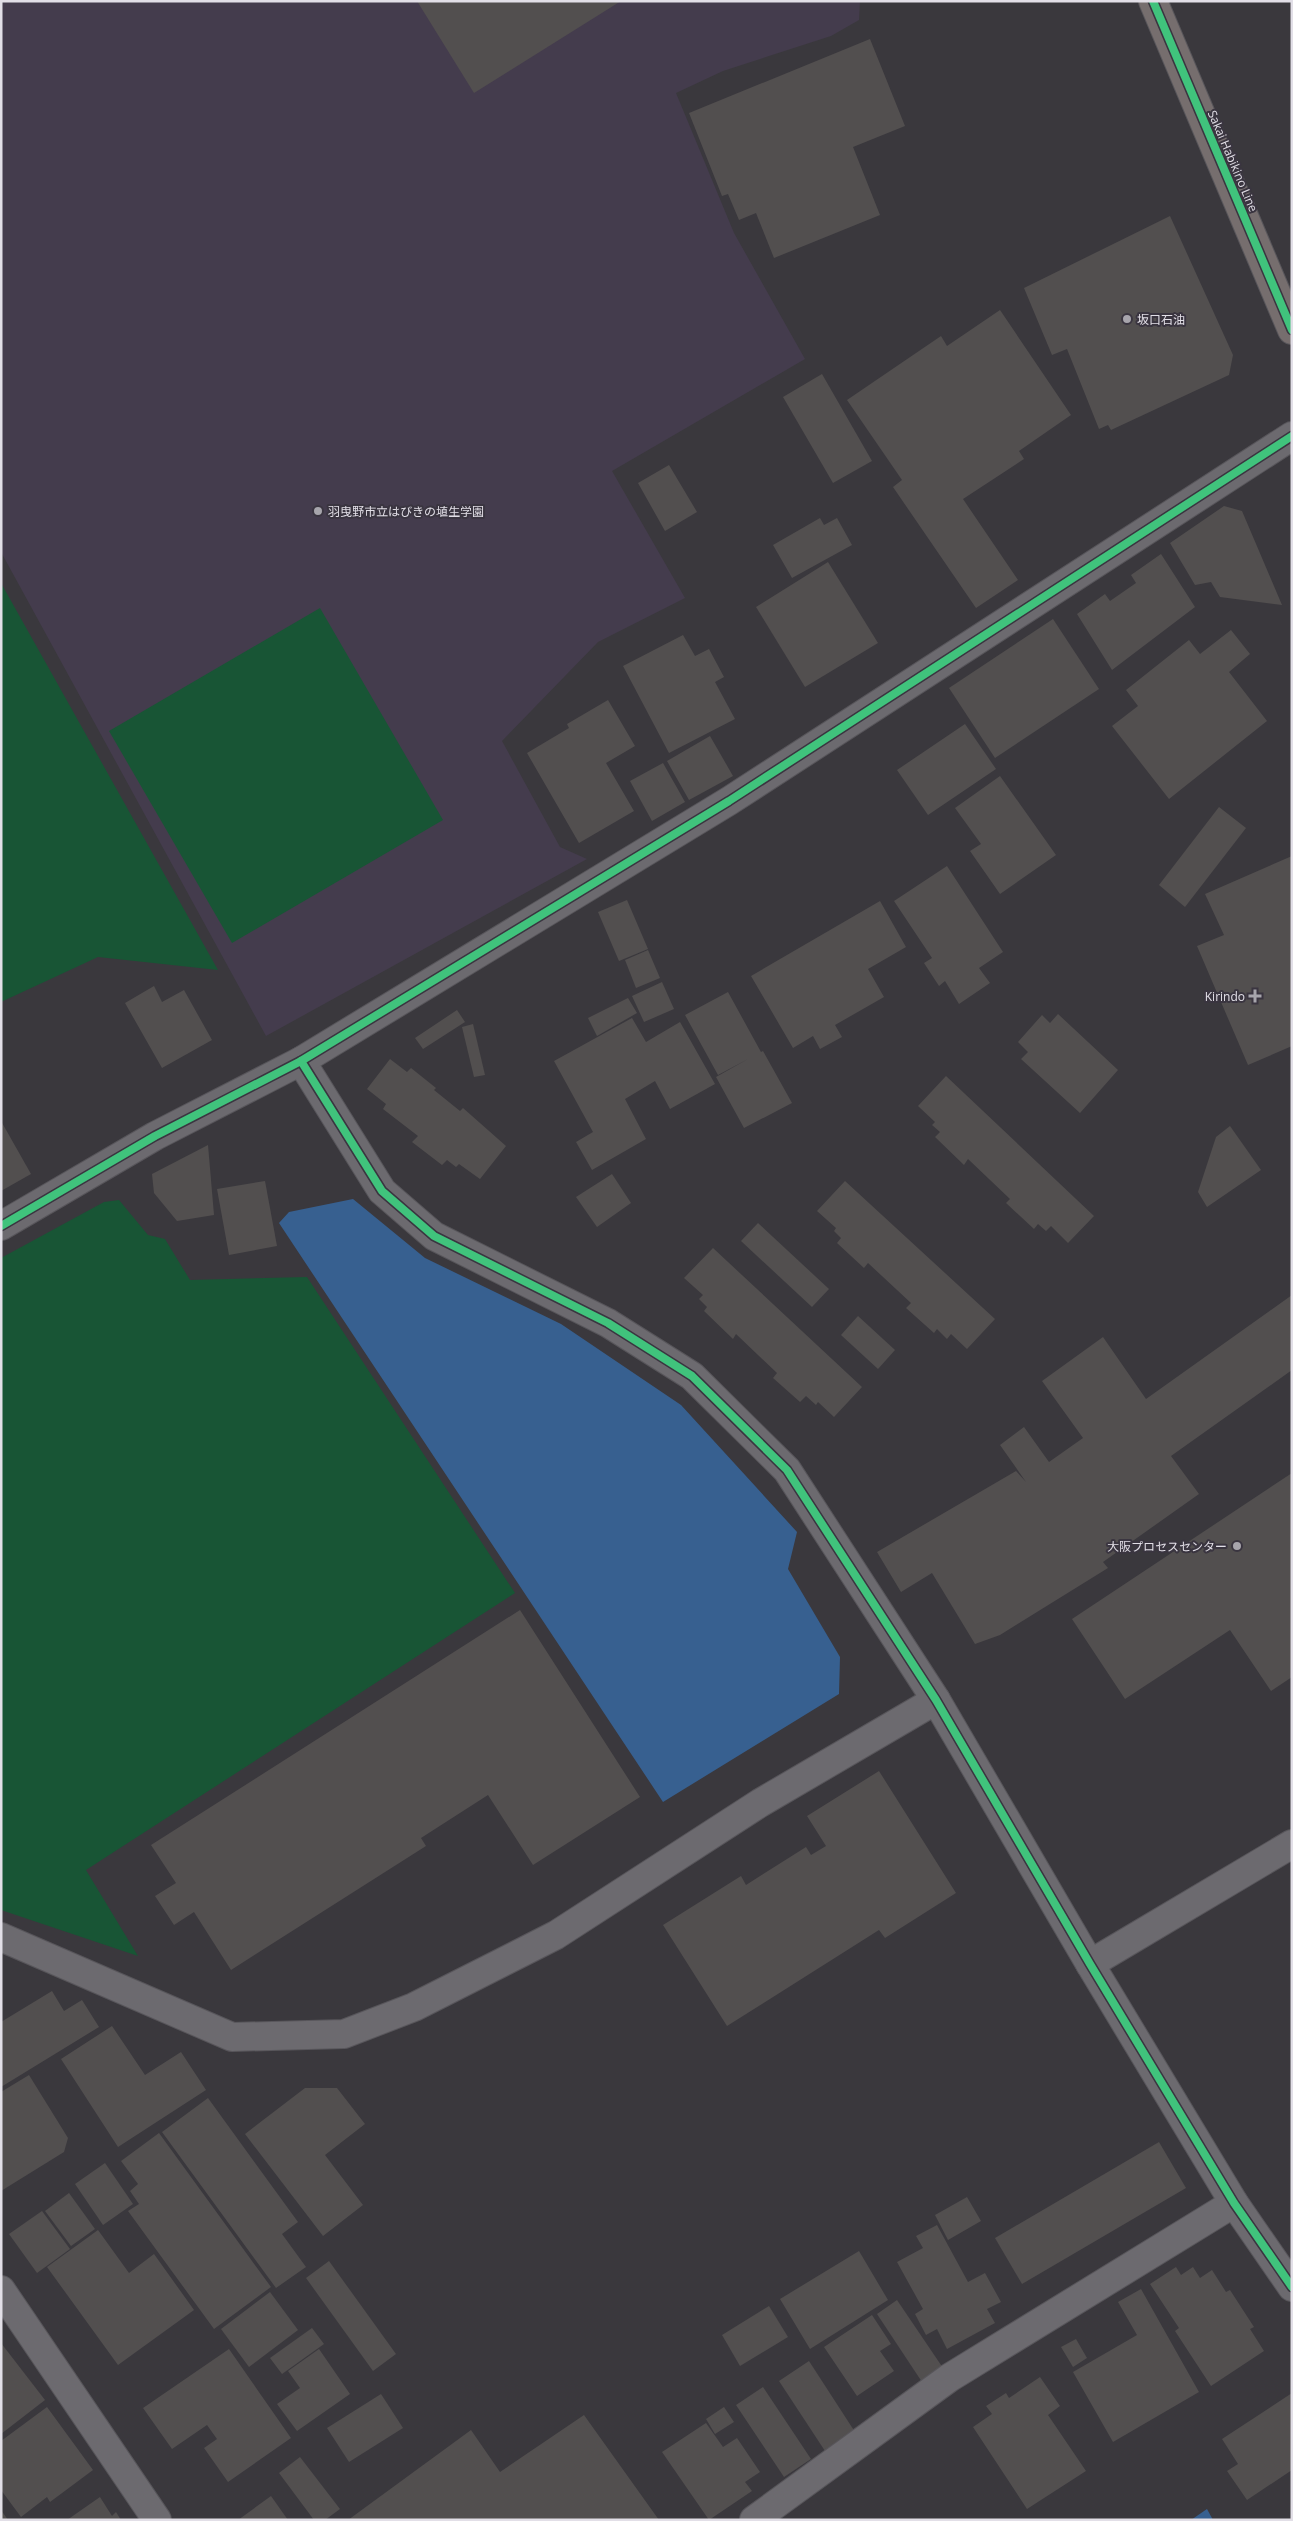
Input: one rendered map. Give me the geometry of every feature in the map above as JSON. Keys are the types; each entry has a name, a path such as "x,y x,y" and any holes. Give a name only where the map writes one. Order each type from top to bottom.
{"main road":[{"name":"Sakai Habikino Line","path":"1153,1 1292,330"}],"street":[{"path":"1,1226 155,1136 301,1062 729,801 1292,436"},
{"path":"301,1062 382,1191 434,1236 608,1323 692,1376 787,1470 936,1700 1090,1964 1234,2203 1292,2287"},
{"path":"1,1937 232,2037 344,2034 414,2007 556,1935 760,1803 936,1700"},
{"path":"1090,1964 1292,1844"},
{"path":"754,2520 950,2378 1234,2203"},
{"path":"1,2290 157,2520"}],"shaded area":[{"name":"羽曳野市立はびきの埴生学園","path":"1,1 860,1 859,20 831,36 723,71 676,93 734,233 805,359 612,471 685,598 598,642 502,741 560,847 587,859 266,1036 1,552"}],"green space":[{"path":"1,583 218,970 98,957 1,1002"},
{"path":"320,608 443,820 232,943 109,731"},
{"path":"119,1200 148,1235 165,1239 190,1280 307,1277 515,1593 86,1870 138,1956 1,1910 1,1258 104,1202"}],"water":[{"path":"353,1199 425,1258 561,1324 681,1405 797,1532 788,1569 840,1657 839,1694 663,1802 279,1223 289,1212"},
{"path":"1207,2509 1213,2520 1191,2520"}],"building":[{"path":"417,1 621,1 474,93"},
{"path":"870,39 905,126 853,147 880,215 774,258 756,213 739,220 728,194 722,196 689,113"},
{"name":"坂口石油","path":"1170,216 1233,355 1229,375 1111,430 1108,425 1099,429 1067,349 1052,355 1024,288"},
{"path":"1000,310 1071,415 1019,451 1024,459 963,499 1018,580 976,608 893,487 902,480 847,400 941,336 947,346"},
{"path":"822,374 872,461 833,483 783,397"},
{"path":"669,465 697,512 665,531 638,483"},
{"path":"1224,506 1242,511 1282,605 1220,597 1211,582 1195,585 1170,543"},
{"path":"820,518 824,525 837,518 852,545 792,578 773,545"},
{"path":"1161,554 1195,607 1112,670 1077,614 1105,594 1110,601 1136,583 1131,575"},
{"path":"828,562 878,643 805,687 756,607"},
{"path":"1053,619 1099,689 995,758 949,688"},
{"path":"1231,630 1250,654 1229,672 1267,721 1169,799 1112,726 1138,706 1126,690 1189,640 1200,654"},
{"path":"683,635 695,656 709,649 724,677 715,682 735,719 669,753 623,666"},
{"path":"608,700 635,746 606,763 634,811 579,843 527,753 569,728 567,724"},
{"path":"965,724 996,769 928,815 897,770"},
{"path":"710,736 733,776 689,800 667,761"},
{"path":"663,763 685,802 652,821 630,781"},
{"path":"1000,776 1056,855 1000,894 970,851 981,844 955,808"},
{"path":"1219,807 1246,828 1185,907 1159,885"},
{"name":"Kirindo","path":"1292,856 1292,1046 1248,1065 1197,946 1224,935 1205,894"},
{"path":"947,866 1003,952 979,968 990,983 959,1004 945,981 939,986 924,963 932,958 894,901"},
{"path":"627,900 648,949 619,961 598,912"},
{"path":"880,901 906,947 868,969 884,997 835,1025 842,1037 820,1049 813,1036 793,1048 751,976"},
{"path":"648,950 660,978 636,988 625,960"},
{"path":"662,982 674,1009 644,1022 632,996"},
{"path":"154,986 162,1002 184,990 212,1040 162,1068 125,1003"},
{"path":"728,992 792,1103 744,1128 716,1077 748,1059 718,1075 685,1015"},
{"path":"628,998 637,1013 597,1036 588,1018"},
{"path":"457,1010 465,1022 423,1049 415,1038"},
{"path":"1058,1014 1118,1070 1080,1113 1021,1059 1028,1052 1018,1042 1042,1015 1050,1023"},
{"path":"632,1018 646,1042 680,1022 715,1084 670,1109 655,1081 625,1099 646,1139 592,1170 576,1142 593,1132 554,1061"},
{"path":"473,1024 485,1075 474,1077 462,1027"},
{"path":"390,1059 407,1072 411,1068 436,1088 434,1090 460,1111 463,1108 506,1146 480,1179 459,1164 456,1167 447,1160 442,1165 412,1142 418,1136 383,1109 386,1104 367,1089"},
{"path":"946,1076 1094,1216 1068,1243 1051,1226 1046,1231 1038,1224 1034,1229 1006,1203 1010,1199 968,1159 964,1165 935,1137 940,1132 932,1125 935,1122 918,1106"},
{"path":"1,1121 31,1174 1,1191"},
{"path":"1230,1126 1261,1170 1207,1207 1198,1192 1216,1137"},
{"path":"208,1145 214,1215 177,1221 154,1193 152,1174"},
{"path":"612,1174 631,1203 597,1227 576,1197"},
{"path":"265,1181 277,1246 229,1255 217,1189"},
{"path":"845,1181 995,1319 967,1349 951,1334 947,1339 937,1329 934,1333 906,1308 911,1303 868,1263 864,1268 837,1243 841,1238 834,1231 836,1228 817,1211"},
{"path":"758,1223 829,1289 812,1307 741,1241"},
{"path":"713,1248 862,1387 834,1417 818,1402 816,1405 806,1396 800,1402 773,1378 777,1373 736,1334 733,1339 704,1311 707,1307 699,1299 703,1295 684,1278"},
{"path":"1292,1295 1292,1370 1171,1456 1199,1494 1103,1562 1108,1568 1000,1635 975,1644 932,1573 901,1592 877,1552 1016,1471 1026,1482 1000,1445 1024,1427 1049,1462 1083,1438 1042,1381 1103,1337 1146,1399"},
{"path":"858,1316 895,1350 878,1369 841,1335"},
{"name":"大阪プロセスセンター","path":"1292,1473 1292,1677 1271,1691 1230,1630 1125,1699 1072,1619"},
{"path":"520,1610 640,1797 533,1865 488,1795 421,1838 426,1846 231,1970 194,1912 174,1925 155,1896 176,1883 151,1845"},
{"path":"879,1771 956,1893 885,1938 879,1930 727,2026 663,1925 741,1876 746,1885 806,1847 811,1855 826,1846 807,1816"},
{"path":"52,1991 64,2011 82,2000 99,2027 1,2087 1,2022"},
{"path":"112,2026 145,2075 181,2052 206,2090 118,2147 61,2059"},
{"path":"29,2075 68,2138 64,2152 1,2191 1,2092"},
{"path":"305,2088 337,2088 365,2124 325,2155 363,2205 323,2236 245,2134"},
{"path":"208,2098 298,2222 282,2234 306,2267 276,2288 162,2132"},
{"path":"159,2133 271,2287 214,2329 128,2211 139,2204 130,2191 138,2184 121,2161"},
{"path":"1159,2142 1186,2188 1022,2284 995,2238"},
{"path":"105,2163 133,2204 103,2225 75,2184"},
{"path":"69,2193 95,2229 71,2246 45,2211"},
{"path":"967,2197 981,2221 948,2240 935,2215"},
{"path":"42,2211 70,2249 37,2273 9,2234"},
{"path":"937,2225 968,2282 985,2273 1001,2302 987,2309 995,2323 947,2349 937,2329 926,2335 915,2314 923,2309 897,2262 923,2248 916,2236"},
{"path":"98,2230 129,2273 154,2254 194,2310 118,2365 47,2267"},
{"path":"859,2251 888,2300 810,2349 780,2299"},
{"path":"329,2261 396,2354 373,2371 306,2278"},
{"path":"1176,2267 1181,2275 1193,2267 1200,2278 1212,2270 1226,2292 1230,2290 1254,2327 1250,2329 1264,2351 1211,2386 1175,2331 1179,2328 1150,2284"},
{"path":"1141,2289 1199,2392 1113,2442 1073,2372 1137,2335 1118,2302"},
{"path":"270,2292 298,2330 249,2367 221,2329"},
{"path":"897,2300 943,2368 922,2382 877,2314"},
{"path":"769,2306 788,2337 740,2366 722,2335"},
{"path":"872,2315 891,2344 880,2351 894,2371 857,2396 824,2347"},
{"path":"312,2328 324,2344 282,2374 270,2358"},
{"path":"1076,2339 1087,2358 1073,2367 1061,2347"},
{"path":"1,2343 45,2400 1,2434"},
{"path":"229,2349 291,2438 228,2482 204,2448 217,2439 207,2425 172,2449 143,2408"},
{"path":"319,2349 350,2394 297,2431 277,2404 300,2388 288,2371"},
{"path":"809,2361 855,2432 825,2451 779,2381"},
{"path":"1040,2377 1060,2406 1048,2415 1086,2471 1027,2509 973,2427 992,2414 986,2406 1006,2393 1009,2398"},
{"path":"763,2387 811,2459 784,2477 736,2405"},
{"path":"1292,2393 1292,2470 1247,2500 1227,2471 1238,2464 1222,2439"},
{"path":"381,2394 403,2428 349,2462 327,2428"},
{"path":"47,2407 93,2470 50,2502 47,2497 21,2517 1,2490 1,2441"},
{"path":"724,2407 734,2422 715,2434 706,2419"},
{"path":"584,2415 659,2520 348,2520 471,2430 500,2472"},
{"path":"706,2423 723,2447 737,2438 760,2472 745,2482 752,2491 709,2520 662,2452"},
{"path":"300,2457 340,2509 325,2520 314,2520 279,2473"},
{"path":"271,2496 288,2520 238,2520"},
{"path":"100,2497 112,2516 116,2512 121,2520 67,2520"},
{"path":"1,2510 8,2520 1,2520"}],"cycle path":[{"path":"1153,1 1292,330"},
{"path":"1,1226 155,1136 301,1061 729,801 1292,436"},
{"path":"301,1061 382,1191 434,1236 608,1323 692,1376 787,1470 936,1700 1090,1964 1234,2203 1292,2287"}],"place":[{"name":"坂口石油","path":"1127,319"},
{"name":"羽曳野市立はびきの埴生学園","path":"318,511"},
{"name":"Kirindo","path":"1255,996"},
{"name":"大阪プロセスセンター","path":"1237,1546"}]}
